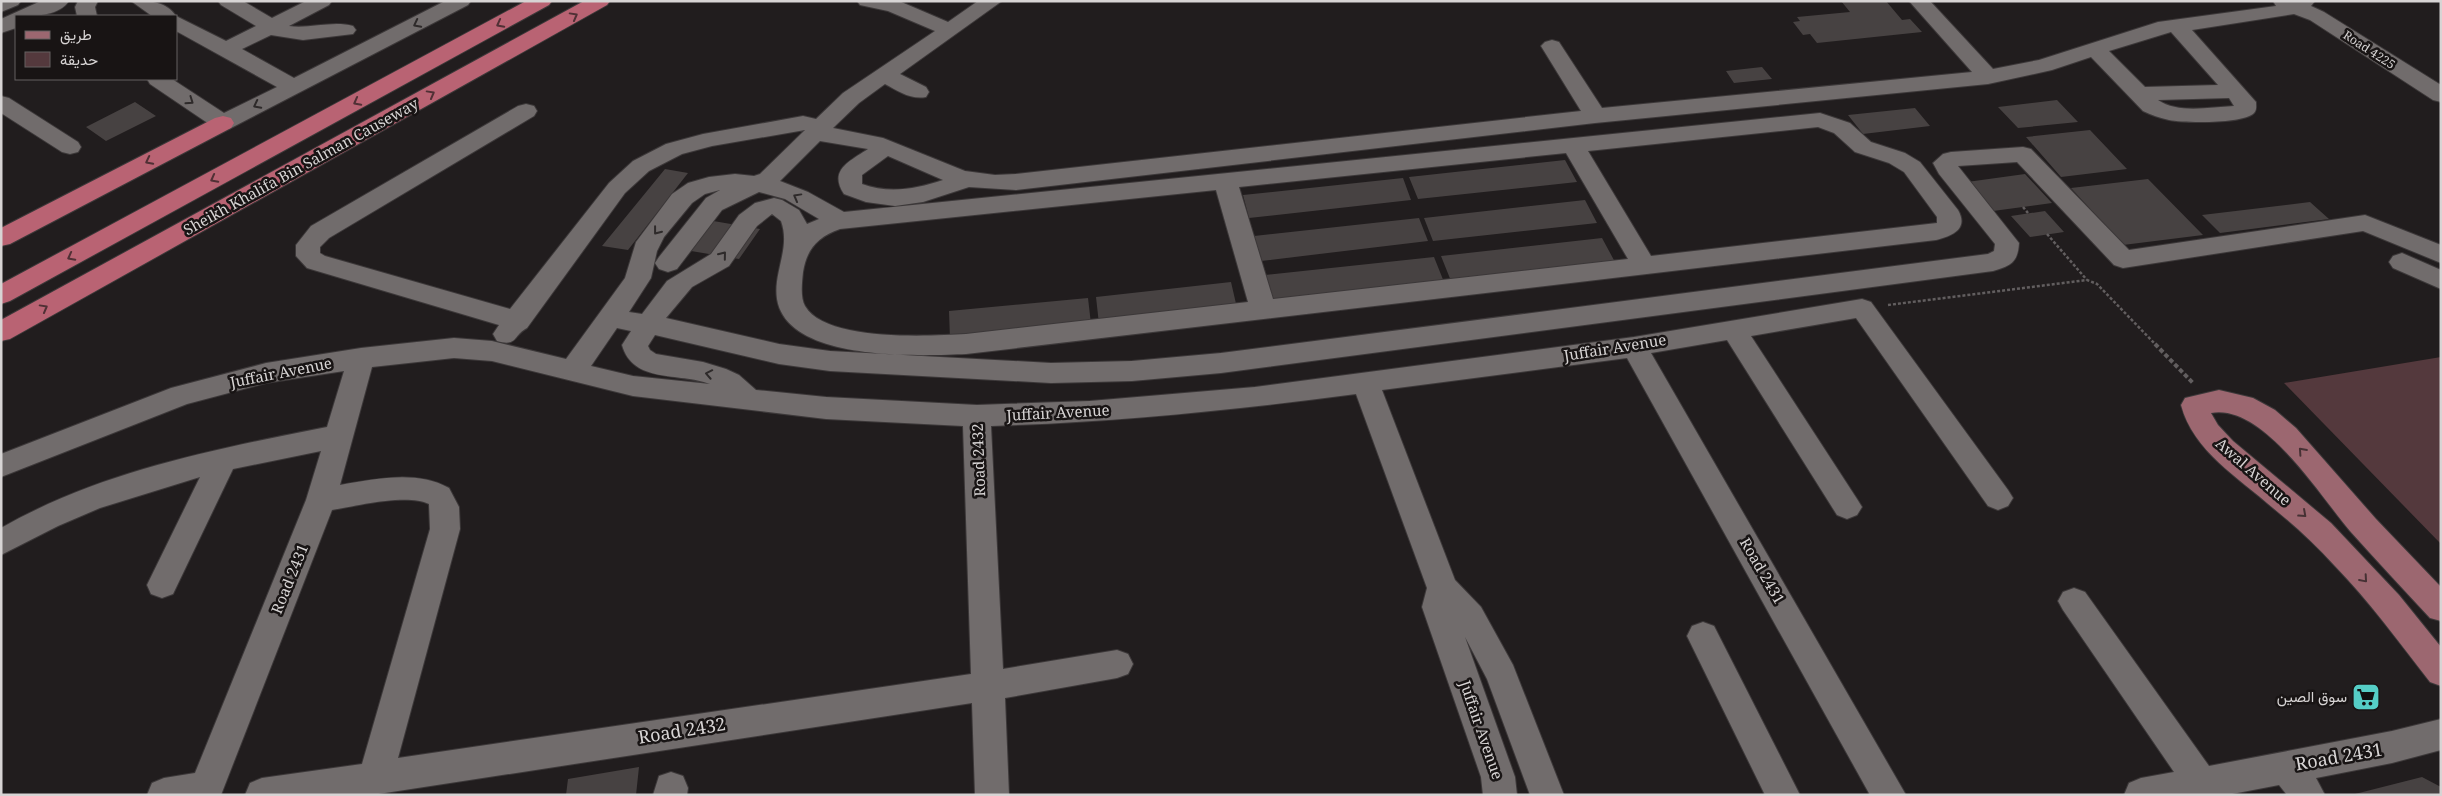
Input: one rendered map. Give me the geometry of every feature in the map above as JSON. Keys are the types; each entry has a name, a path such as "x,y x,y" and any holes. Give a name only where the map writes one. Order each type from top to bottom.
{"highway":[{"name":"Sheikh Khalifa Bin Salman Causeway","path":"1,295 542,1"},
{"name":"Sheikh Khalifa Bin Salman Causeway","path":"1,332 600,1"},
{"path":"1,238 223,122"}],"main road":[{"path":"2209,399 2232,402 2250,410 2289,438 2355,516 2441,608"},
{"name":"Awal Avenue","path":"2209,399 2195,405 2196,413 2207,431 2228,454 2298,510 2332,542 2398,617 2441,672"}],"street":[{"path":"1,6 11,1"},
{"path":"87,15 85,7 88,1"},
{"path":"140,1 164,15"},
{"path":"228,1 278,30 303,34 346,30"},
{"path":"226,49 322,1"},
{"path":"337,1 328,15 331,23 378,44"},
{"path":"160,80 223,122 287,84 378,44 461,1"},
{"path":"867,1 892,6 950,30"},
{"path":"1919,1 1988,77"},
{"path":"27,15 56,2 73,15"},
{"path":"749,400 744,392 724,377 648,362 638,356 635,345 675,289 721,259 755,212 772,175 818,130 851,98 988,2"},
{"path":"492,351 518,321 617,188 641,166 674,149 711,139 803,123 818,130 856,138 885,147 942,173 965,180 990,183 1016,182 1595,116 1988,77 2026,70 2135,34 2176,25 2252,16 2294,3"},
{"name":"Road 4225","path":"2294,3 2440,95"},
{"path":"1,27 15,20"},
{"path":"178,23 287,84"},
{"path":"2094,48 2140,94 2236,91 2176,25"},
{"path":"1,34 15,28"},
{"path":"178,46 199,36"},
{"path":"1552,46 1595,116"},
{"path":"884,75 918,92"},
{"path":"1,103 70,147"},
{"path":"518,321 316,262 308,256 308,245 320,232 526,111"},
{"path":"572,372 640,275 643,254 650,239 686,196 708,184 721,182 761,196 794,218 798,244 792,262 790,287 792,308 806,325 818,331 864,342 914,346 966,344 1936,232 1949,226 1951,222 1950,216 1912,166 1897,158 1863,146 1842,128 1820,120 840,221 815,230 798,244"},
{"path":"1573,145 1644,265"},
{"path":"885,147 851,172 849,181 852,189 876,197 908,197 938,190 965,180"},
{"path":"610,318 649,324 763,351 830,361 1051,373 1132,372 1229,362 1993,262 2006,255 2007,243 1947,169 1945,162 1951,159 2023,154 2123,259 2365,222 2441,255"},
{"path":"1226,182 1263,309"},
{"path":"668,262 714,204 734,193 761,196 793,194 840,221"},
{"path":"642,261 668,262 696,274"},
{"path":"2402,262 2441,280"},
{"path":"1862,308 1998,498"},
{"name":"Juffair Avenue","path":"1,466 181,395 266,373 361,358 454,348 492,351 633,386 826,408 977,416 1139,408 1366,384 1634,347 1862,308"},
{"path":"1734,330 1846,507"},
{"name":"Road 2431","path":"1634,347 1889,795"},
{"name":"Road 2431","path":"205,791 321,500 361,358"},
{"name":"Juffair Avenue","path":"1366,384 1442,588 1438,607 1498,777 1500,795"},
{"name":"Road 2432","path":"977,416 992,795"},
{"path":"1,543 53,515 106,493 160,475 339,436"},
{"path":"162,585 223,460"},
{"path":"321,500 405,489 420,489 432,491 439,496 444,504 445,529 376,776"},
{"path":"1442,588 1470,617 1502,676 1547,795"},
{"path":"2074,601 2202,784"},
{"path":"1702,636 1783,795"},
{"path":"988,685 1117,664"},
{"name":"Road 2432","path":"262,795 376,776 988,685"},
{"name":"Road 2431","path":"2141,795 2392,747 2441,734"},
{"name":"Road 2431","path":"2392,747 2441,752"},
{"name":"Road 2431","path":"2286,767 2308,795"},
{"path":"164,795 205,791"}],"path":[{"path":"2023,208 2028,213"},
{"path":"2047,234 2088,280 2097,284 2209,399"},
{"path":"1862,308 2088,280"}],"green space":[{"path":"2441,357 2441,544 2284,383"}],"building":[{"path":"1841,1 1886,1 1902,20 1910,19 1922,32 1817,43 1810,34 1803,35 1793,22 1800,21 1797,17 1850,12"},
{"path":"1762,67 1772,79 1734,83 1726,71"},
{"path":"2057,100 2078,122 2018,128 1998,107"},
{"path":"135,102 156,116 106,141 86,127"},
{"path":"1915,108 1930,126 1863,134 1848,115"},
{"path":"2090,130 2127,169 2061,177 2026,137"},
{"path":"1565,160 1577,182 1418,199 1409,177"},
{"path":"665,169 688,173 628,250 602,246"},
{"path":"2025,174 2052,203 1993,211 1967,182"},
{"path":"1403,178 1411,200 1249,218 1243,195"},
{"path":"2148,179 2203,235 2123,245 2071,188"},
{"path":"1585,200 1597,223 1433,241 1424,218"},
{"path":"2310,202 2329,219 2220,233 2202,215"},
{"path":"2045,211 2064,232 2030,237 2011,216"},
{"path":"690,217 760,229 739,259 667,247"},
{"path":"1419,218 1428,241 1261,261 1254,236"},
{"path":"1602,238 1615,262 1451,281 1441,256"},
{"path":"1434,257 1444,282 1271,301 1265,275"},
{"path":"1231,282 1237,308 1099,324 1096,297"},
{"path":"1088,298 1091,324 950,339 949,311"},
{"path":"639,767 636,795 566,795 568,779"},
{"path":"2422,777 2441,787 2441,795 2351,795"}],"place":[{"name":"سوق الصين","path":"2366,697"}]}
